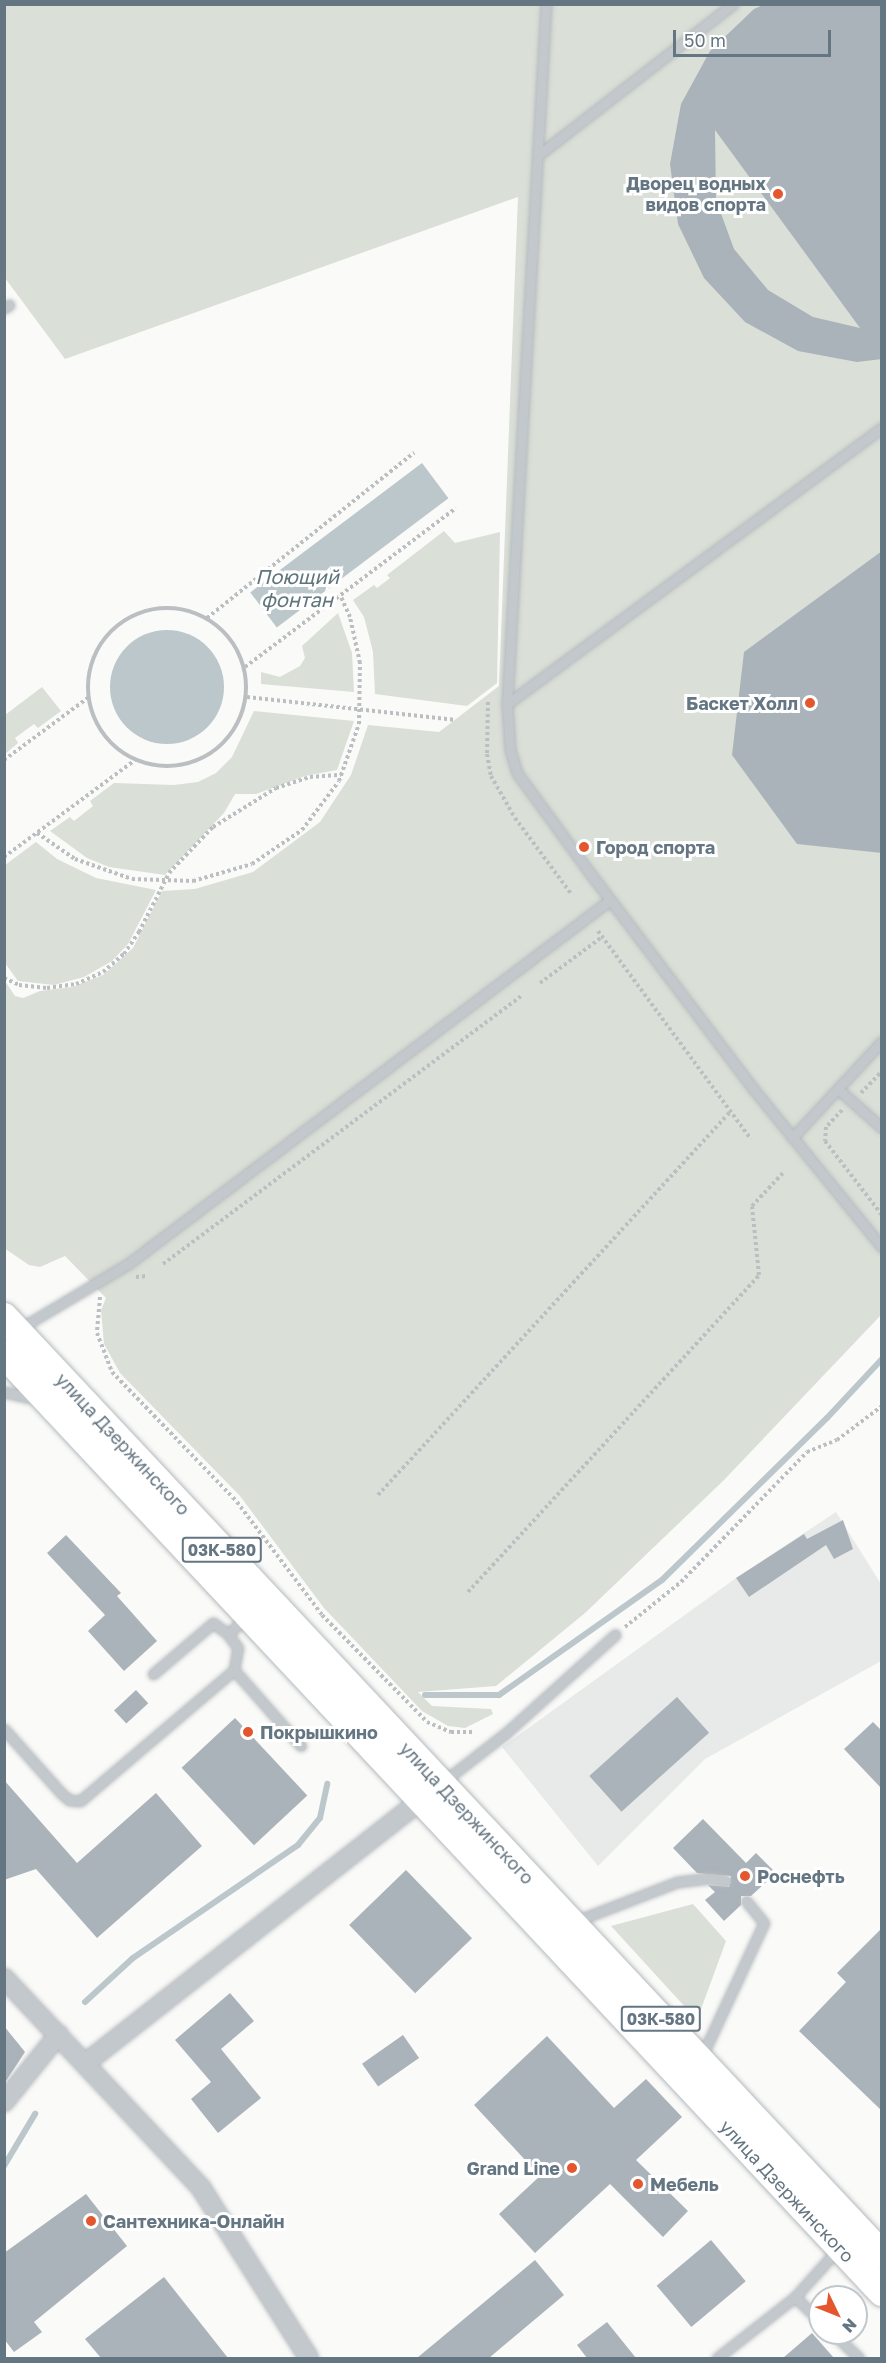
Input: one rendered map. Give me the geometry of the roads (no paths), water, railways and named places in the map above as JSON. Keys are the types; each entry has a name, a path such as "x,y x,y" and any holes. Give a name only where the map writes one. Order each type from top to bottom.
{"main road":[{"name":"улица Дзержинского","path":"8,1335 48,1402 249,1615 430,1792 571,1923 882,2255"},
{"name":"улица Дзержинского","path":"8,1335 430,1792 882,2292"}],"street":[{"path":"87,2062 430,1792"},
{"path":"5,1980 87,2062 201,2188 309,2358"},
{"path":"4,2102 59,2034"}],"lane":[{"path":"546,4 541,153 507,704 507,733 517,773 610,900 792,1138 882,1247"},
{"path":"541,153 733,4"},
{"path":"507,704 882,428"},
{"path":"8,1335 128,1264 610,900"},
{"path":"792,1138 882,1041"},
{"path":"838,1089 882,1128"},
{"path":"4,1392 48,1402"},
{"path":"228,1634 249,1615"},
{"path":"4,1729 61,1793 69,1800 81,1801 234,1670 238,1648 228,1634 213,1623 153,1674"},
{"path":"430,1792 506,1734 615,1635"},
{"path":"234,1670 301,1746"},
{"path":"571,1923 677,1882 710,1878 726,1881"},
{"path":"700,2060 764,1923 746,1901"},
{"path":"717,2358 795,2297 840,2247"},
{"path":"795,2297 808,2309"},
{"path":"845,2345 859,2358"}],"water":[{"name":"Поющий фонтан","path":"422,463 448,498 277,628 250,592"},
{"path":"167,630 189,634 199,639 215,655 220,665 224,687 220,709 215,719 199,735 189,740 167,744 145,740 135,735 119,719 114,709 110,687 114,665 119,655 135,639 145,634"}],"waterway":[{"path":"425,1695 499,1695 662,1580 827,1418 882,1359"},
{"path":"85,2002 133,1958 298,1845 320,1818 327,1784"},
{"path":"4,2166 35,2114"}],"place":[{"name":"Дворец водных видов спорта","path":"778,194"},
{"name":"Баскет Холл","path":"810,703"},
{"name":"Город спорта","path":"584,847"},
{"name":"Покрышкино","path":"248,1732"},
{"name":"Роснефть","path":"745,1876"},
{"name":"Grand Line","path":"572,2168"},
{"name":"Мебель","path":"638,2184"},
{"name":"Сантехника-Онлайн","path":"91,2221"}]}
